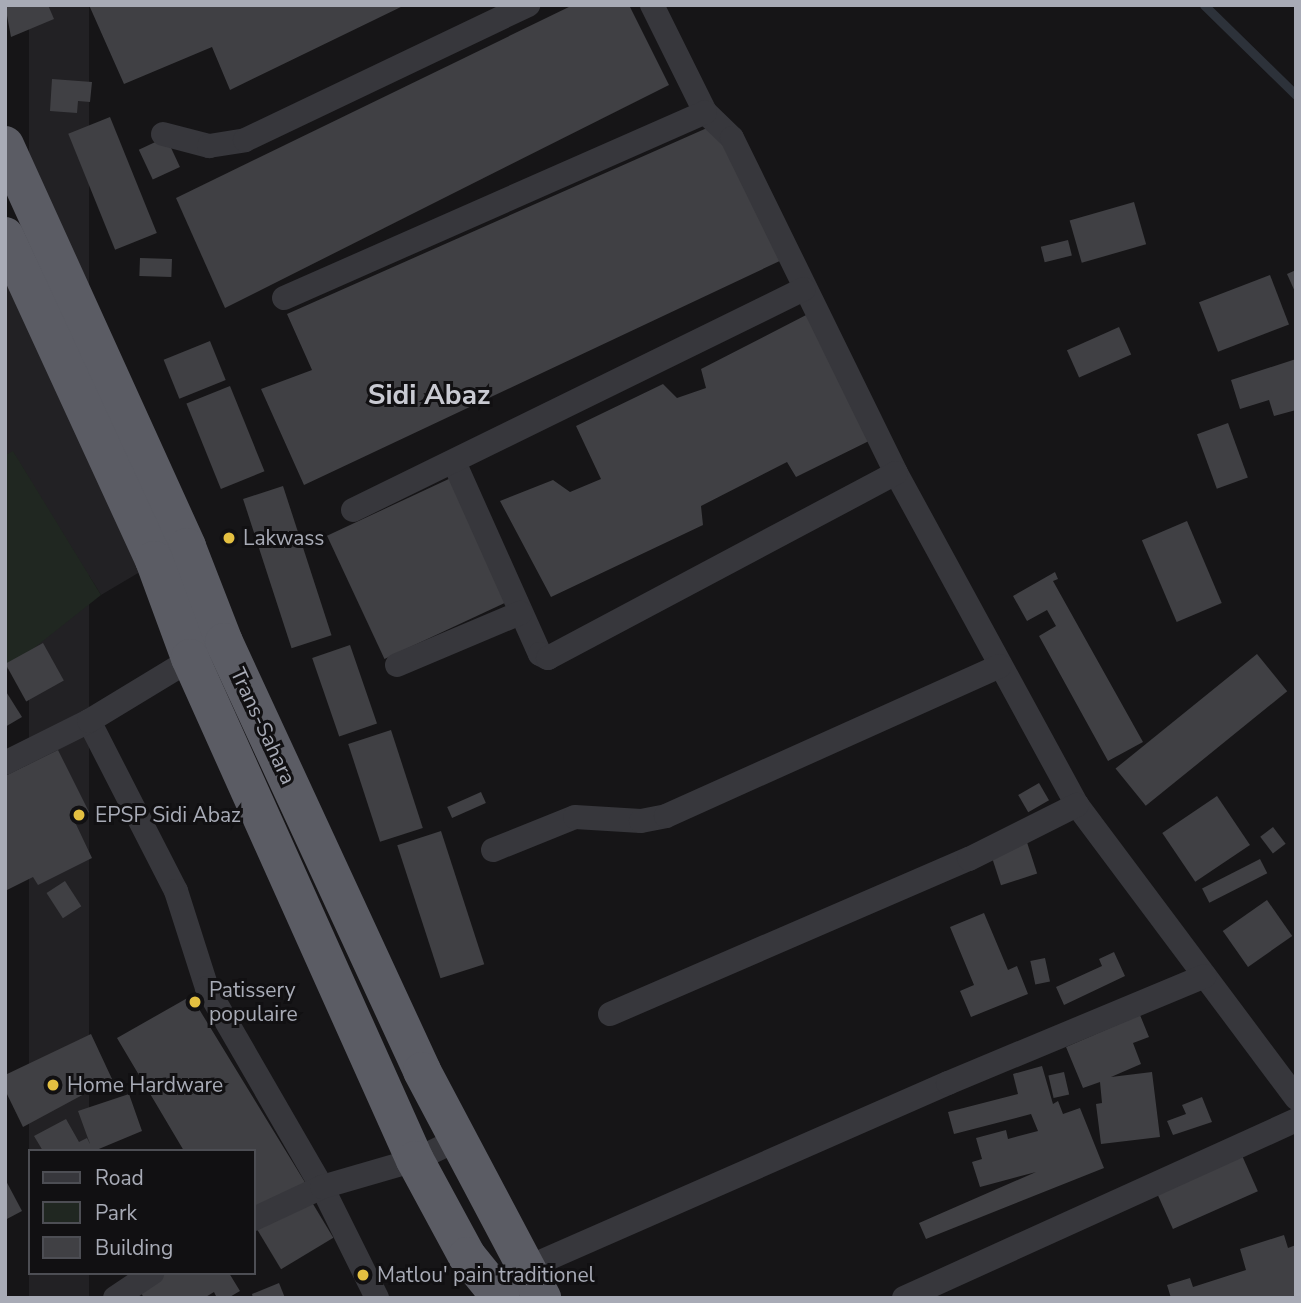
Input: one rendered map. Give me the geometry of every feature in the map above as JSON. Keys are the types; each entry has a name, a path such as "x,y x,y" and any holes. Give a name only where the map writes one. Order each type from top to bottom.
{"highway":[{"name":"Trans-Sahara","path":"5,145 187,547 224,642 457,1140 535,1282"},
{"name":"Trans-Sahara","path":"5,236 154,560 190,658 415,1160 467,1256 496,1292"}],"street":[{"path":"163,134 209,146 245,140 528,5"},
{"path":"652,5 705,112 732,138 896,473 1077,805 1296,1098"},
{"path":"284,298 705,112"},
{"path":"353,510 804,289"},
{"path":"454,462 540,654 559,655 896,473"},
{"path":"397,665 520,613"},
{"path":"5,763 89,720 190,658 224,642"},
{"path":"493,850 575,817 641,821 666,816 1000,666"},
{"path":"89,720 176,891 207,988 323,1187 377,1298"},
{"path":"610,1014 969,859 1077,805"},
{"path":"496,1292 535,1282 1205,976"},
{"path":"904,1298 1296,1120"},
{"path":"256,1218 323,1187 415,1160 457,1140"},
{"path":"115,1298 149,1275"}],"shaded area":[{"path":"29,5 89,5 89,1149 29,1149"},
{"path":"5,247 150,566 101,595 13,452 5,455"},
{"path":"29,1275 89,1275 89,1298 29,1298"}],"green space":[{"path":"13,451 101,595 5,671 5,455"}],"building":[{"path":"5,5 48,5 54,19 11,37"},
{"path":"89,5 405,5 230,90 212,47 124,84"},
{"path":"573,5 629,5 669,85 225,308 176,198"},
{"path":"52,79 92,82 90,102 78,101 77,113 50,111"},
{"path":"110,117 157,233 115,250 68,134"},
{"path":"716,124 784,259 304,485 261,389 312,370 287,314"},
{"path":"166,137 180,167 153,180 139,150"},
{"path":"1134,202 1146,244 1082,263 1070,220"},
{"path":"1068,240 1072,256 1045,262 1041,247"},
{"path":"140,258 172,259 171,277 139,276"},
{"path":"1296,270 1296,294 1287,274"},
{"path":"1270,275 1289,324 1218,352 1199,302"},
{"path":"810,313 873,439 796,477 787,462 701,506 703,525 551,597 500,501 553,480 570,492 601,479 576,426 663,384 677,398 706,388 701,369"},
{"path":"1119,327 1131,354 1079,378 1067,350"},
{"path":"210,341 226,380 179,399 164,360"},
{"path":"1296,359 1296,410 1274,416 1269,400 1240,409 1231,380"},
{"path":"230,386 264,471 221,489 186,404"},
{"path":"1228,423 1248,478 1217,489 1197,434"},
{"path":"453,477 510,600 384,659 327,536"},
{"path":"283,486 332,635 292,648 243,499"},
{"path":"1187,521 1222,603 1177,622 1142,540"},
{"path":"1055,572 1058,579 1053,581 1143,742 1108,761 1039,636 1056,626 1047,610 1027,621 1013,596"},
{"path":"43,643 64,681 26,701 5,664"},
{"path":"350,645 377,723 339,737 312,658"},
{"path":"1257,654 1287,691 1146,806 1116,769"},
{"path":"5,690 22,717 5,727"},
{"path":"391,730 423,828 380,842 348,744"},
{"path":"58,750 89,812 74,820 92,858 38,885 33,877 7,890 5,776"},
{"path":"1039,783 1049,800 1028,812 1018,795"},
{"path":"481,792 486,803 452,818 447,807"},
{"path":"1217,796 1250,845 1195,882 1162,833"},
{"path":"1022,827 1037,874 1001,885 986,839"},
{"path":"1273,827 1286,844 1273,853 1260,837"},
{"path":"441,831 484,964 441,978 397,845"},
{"path":"1260,859 1267,873 1209,903 1202,889"},
{"path":"65,881 81,906 63,918 47,893"},
{"path":"1267,900 1292,936 1248,967 1223,931"},
{"path":"984,913 1008,970 1017,966 1028,994 971,1017 960,991 974,985 950,927"},
{"path":"1114,952 1125,976 1064,1005 1056,987 1102,966 1099,959"},
{"path":"1045,958 1050,981 1035,985 1030,961"},
{"path":"191,996 306,1184 256,1212 256,1149 183,1149 117,1038"},
{"path":"1140,1015 1149,1037 1133,1043 1141,1064 1111,1077 1152,1072 1160,1137 1101,1144 1096,1104 1102,1103 1100,1082 1083,1088 1066,1047"},
{"name":"Home Hardware","path":"91,1034 112,1079 23,1127 5,1090 5,1075"},
{"path":"1042,1066 1053,1104 1058,1101 1063,1114 1080,1108 1104,1168 926,1239 919,1223 1036,1172 980,1187 972,1162 982,1159 976,1138 1006,1130 1008,1139 1038,1131 1031,1114 954,1134 948,1112 1018,1094 1013,1074"},
{"path":"1064,1072 1069,1094 1054,1098 1048,1076"},
{"path":"129,1094 142,1131 99,1149 42,1149 34,1136 66,1119 79,1142 87,1138 90,1144 78,1111"},
{"path":"1202,1097 1212,1122 1173,1135 1167,1121 1186,1114 1182,1105"},
{"path":"1240,1151 1258,1191 1173,1229 1155,1189"},
{"path":"5,1179 22,1211 5,1220"},
{"path":"304,1189 333,1238 281,1269 256,1228 256,1218"},
{"path":"1284,1235 1288,1248 1296,1245 1296,1298 1171,1298 1167,1285 1190,1278 1193,1287 1246,1270 1240,1249"},
{"path":"144,1275 230,1275 240,1291 228,1298 217,1298 214,1292 204,1298 144,1298 134,1281"},
{"path":"279,1283 285,1298 253,1298 252,1294"}],"waterway":[{"path":"1204,5 1296,95"}],"place":[{"name":"Lakwass","path":"229,538"},
{"name":"EPSP Sidi Abaz","path":"79,815"},
{"name":"Patissery populaire","path":"195,1002"},
{"name":"Home Hardware","path":"53,1085"},
{"name":"Matlou' pain traditionel","path":"363,1275"}],"district":[{"name":"Sidi Abaz","path":"429,395"}]}
